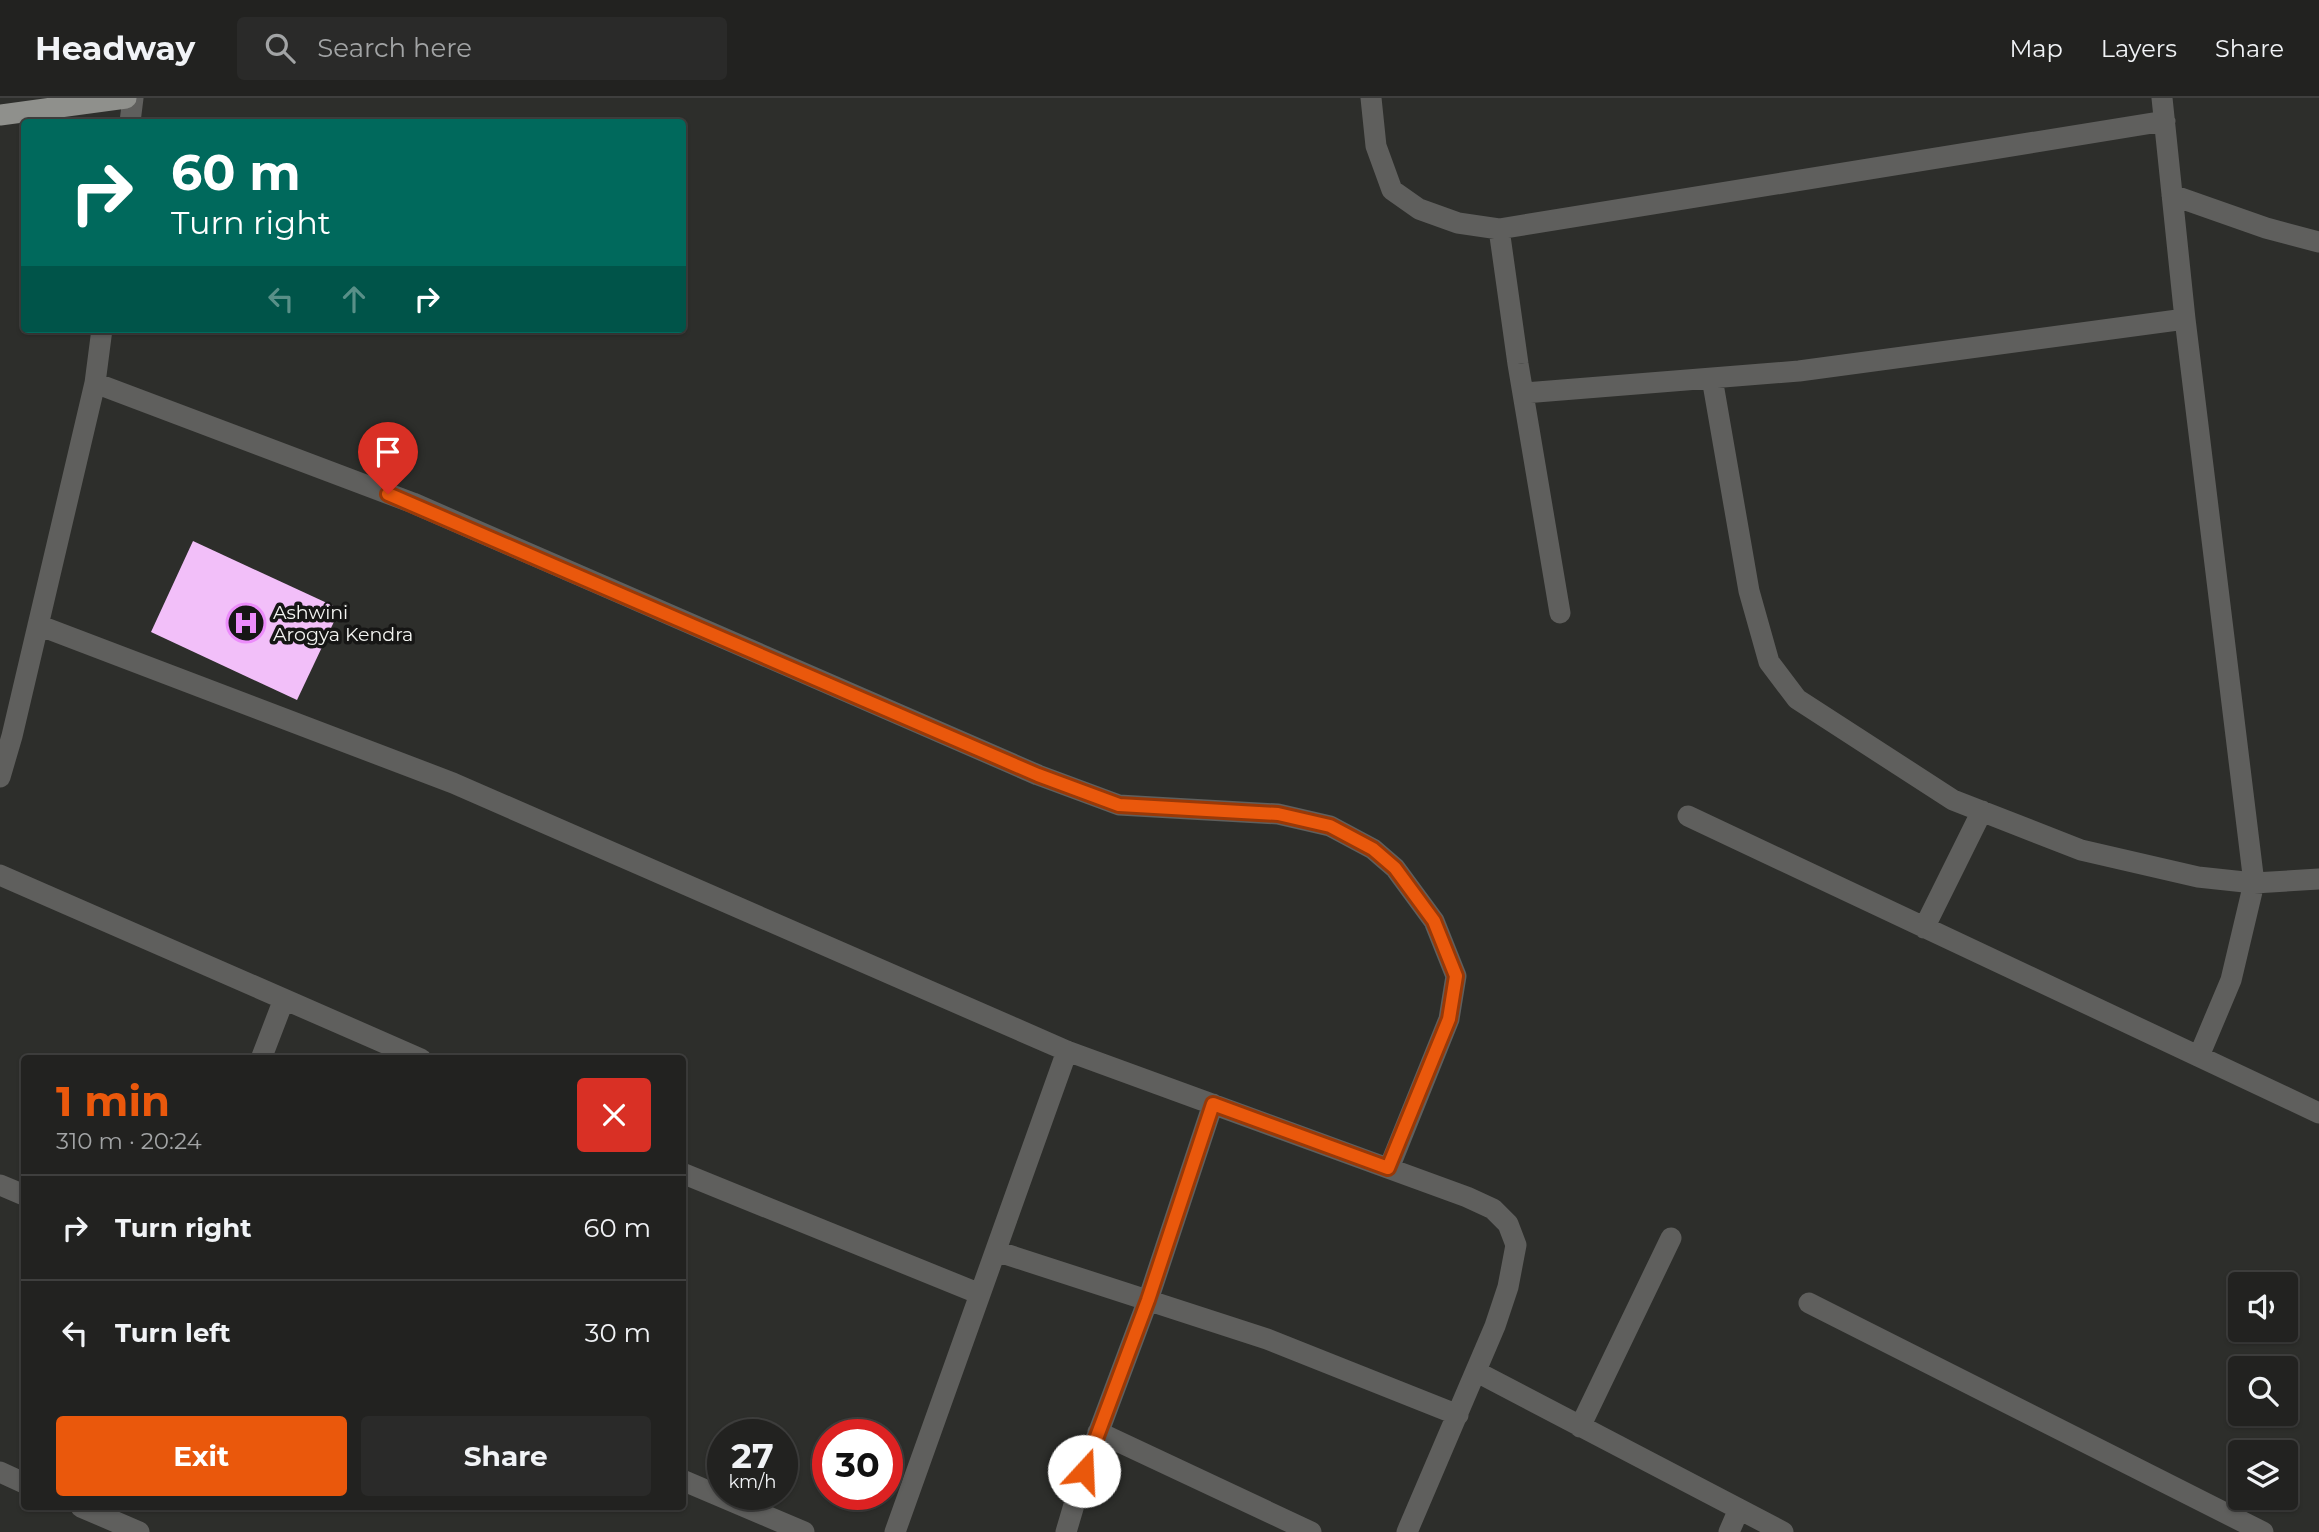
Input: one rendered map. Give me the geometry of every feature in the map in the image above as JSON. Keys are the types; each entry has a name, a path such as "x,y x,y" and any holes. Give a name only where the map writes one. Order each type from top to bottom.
{"main road":[{"path":"0,115 127,98"}],"street":[{"path":"130,119 133,98"},
{"path":"1371,98 1376,146 1392,190 1419,209 1458,223 1499,229 2165,121"},
{"path":"2162,98 2185,319 2254,883 2231,980 2199,1056"},
{"path":"2172,195 2266,228 2319,242"},
{"path":"1499,229 1560,613"},
{"path":"1524,393 1799,371 2185,319"},
{"path":"0,777 6,734 38,625 94,383 101,333"},
{"path":"1713,378 1749,591 1769,662 1797,699 1953,800 2081,850 2198,877 2254,883 2319,878"},
{"path":"94,383 413,503 1038,775 1119,805 1278,814 1330,826 1373,849 1395,868 1434,921 1456,976 1449,1019 1388,1168"},
{"path":"38,625 453,783 1067,1051 1467,1197 1493,1209 1508,1224 1516,1245 1508,1287 1477,1372 1406,1532"},
{"path":"1924,928 1982,811"},
{"path":"1688,816 2319,1113"},
{"path":"0,876 412,1055"},
{"path":"263,1055 284,999"},
{"path":"895,1532 1067,1051"},
{"path":"1066,1532 1084,1471 1148,1300 1213,1104"},
{"path":"686,1175 980,1294"},
{"path":"0,1185 21,1194"},
{"path":"1580,1427 1671,1238"},
{"path":"996,1251 1267,1339 1458,1416"},
{"path":"1810,1303 2263,1532"},
{"path":"1477,1372 1783,1532"},
{"path":"1098,1432 1311,1532"},
{"path":"0,1472 21,1482"},
{"path":"686,1482 804,1532"},
{"path":"1729,1532 1739,1509"},
{"path":"88,1510 139,1532"}],"building":[{"path":"193,541 340,609 297,700 151,632"}],"place":[{"name":"Ashwini Arogya Kendra","path":"246,623"}],"route":[{"path":"388,494 1038,775 1119,805 1278,814 1330,826 1373,849 1395,868 1434,921 1456,976 1449,1019 1388,1168 1213,1104 1148,1300 1084,1471"}]}
